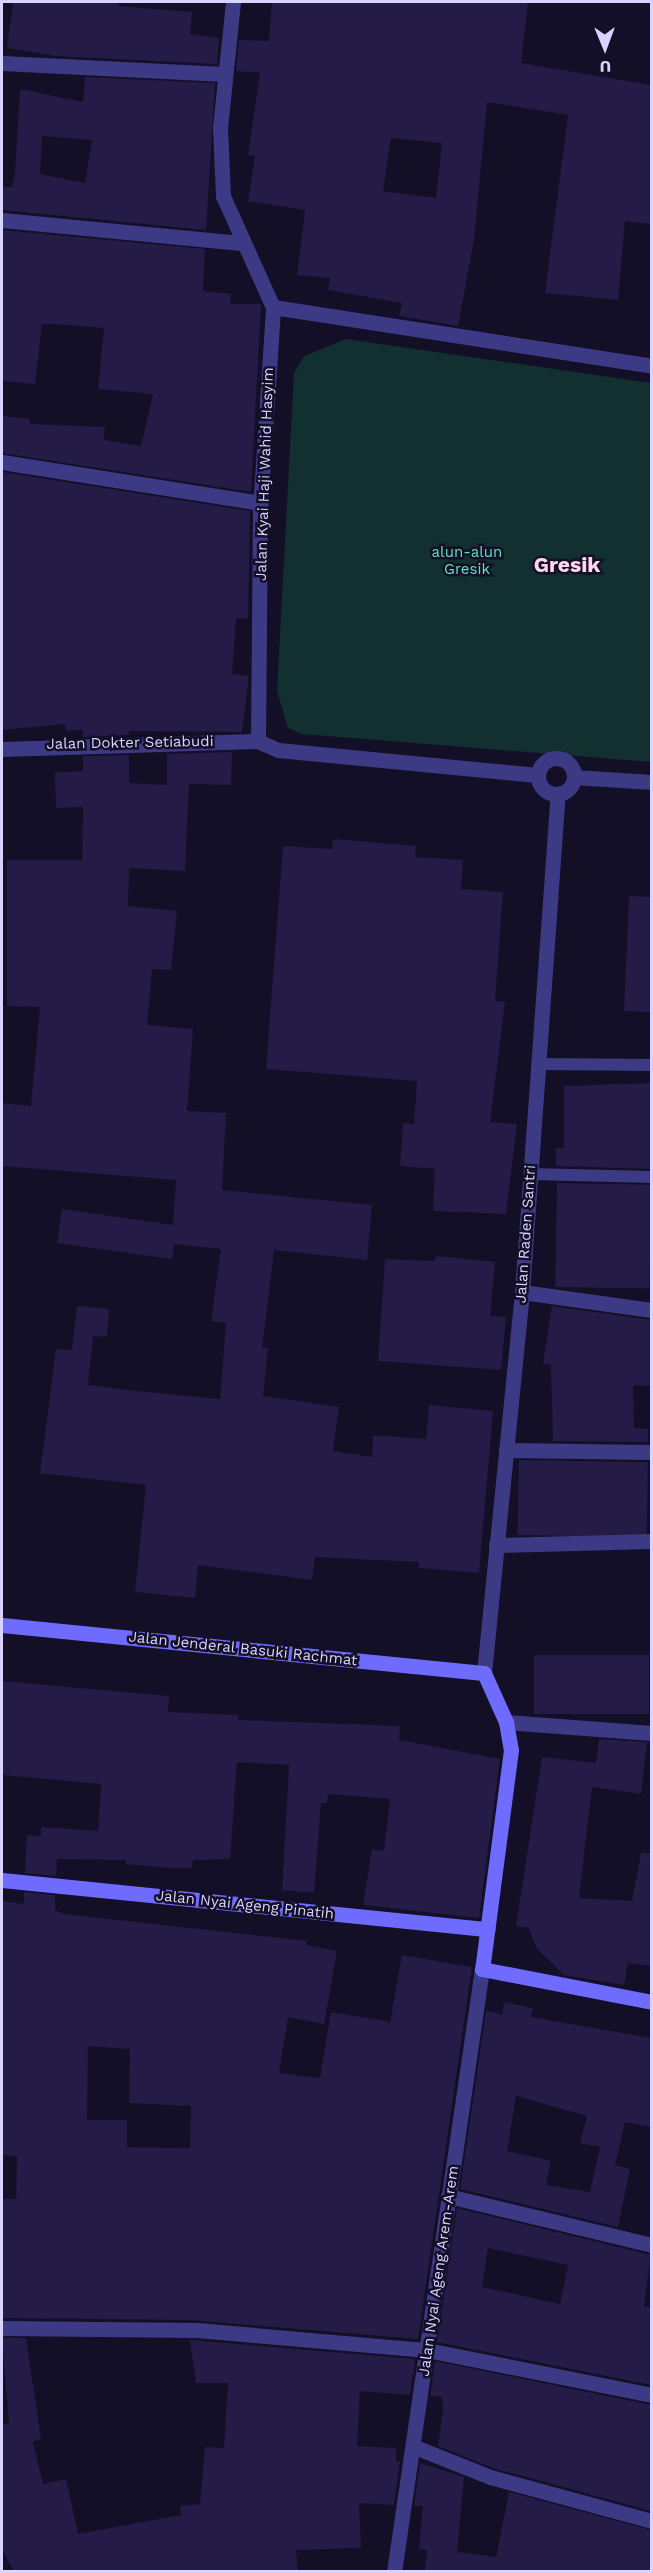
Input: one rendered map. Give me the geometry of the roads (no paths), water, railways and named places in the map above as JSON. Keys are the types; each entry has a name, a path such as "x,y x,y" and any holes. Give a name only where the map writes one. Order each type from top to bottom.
{"main road":[{"name":"Jalan Jenderal Basuki Rachmat","path":"2,1625 484,1673"},
{"path":"484,1673 506,1722 511,1750 482,1969 651,2002"},
{"name":"Jalan Nyai Ageng Pinatih","path":"2,1880 488,1929"}],"street":[{"path":"232,2 225,74 223,196 241,243 273,307 651,366"},
{"path":"2,63 225,74"},
{"path":"2,220 241,243"},
{"name":"Jalan Kyai Haji Wahid Hasyim","path":"258,741 261,503 273,307"},
{"path":"2,462 261,503"},
{"path":"258,741 278,750 537,775"},
{"name":"Jalan Dokter Setiabudi","path":"2,749 258,741"},
{"path":"537,775 545,761 561,759 574,777"},
{"path":"537,775 543,790 558,795 574,777"},
{"path":"574,777 651,782"},
{"name":"Jalan Raden Santri","path":"484,1673 522,1292 558,795"},
{"path":"522,1292 651,1310"},
{"path":"506,1450 651,1452"},
{"path":"496,1545 651,1541"},
{"path":"506,1722 651,1733"},
{"name":"Jalan Nyai Ageng Arem-Arem","path":"394,2571 415,2447 448,2196 482,1969"},
{"path":"448,2196 651,2245"},
{"path":"2,2328 197,2330 427,2350 651,2395"},
{"path":"415,2447 490,2477 651,2521"}],"lane":[{"path":"539,1064 651,1065"},
{"path":"531,1174 651,1177"}],"district":[{"name":"Gresik","path":"567,565"}],"park label":[{"name":"alun-alun Gresik","path":"467,560"}]}
